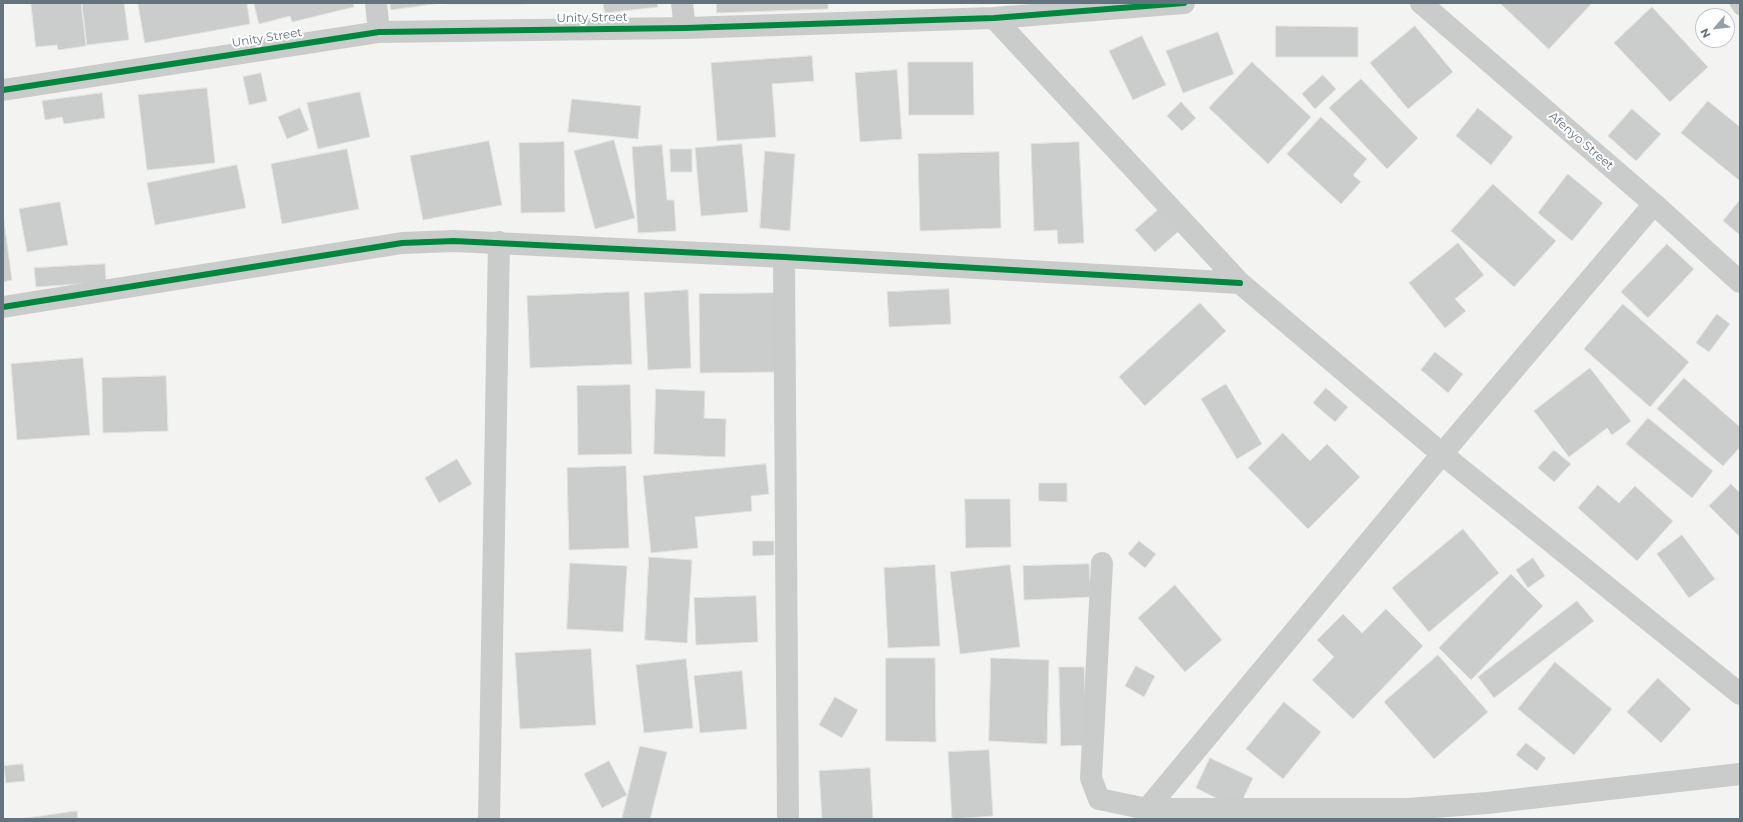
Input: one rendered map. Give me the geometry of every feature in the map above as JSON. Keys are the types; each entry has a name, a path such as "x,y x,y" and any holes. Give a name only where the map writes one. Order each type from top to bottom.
{"street":[{"path":"376,3 379,32"},
{"path":"682,3 685,28"},
{"name":"Unity Street","path":"3,90 379,32 685,28 993,11 1184,3"},
{"name":"Afenyo Street","path":"1421,3 1738,275"},
{"path":"993,11 1240,283 1442,454 1740,694"},
{"path":"1147,809 1442,454 1654,204"},
{"path":"3,307 402,243 454,241 784,257 1240,283"},
{"path":"489,819 499,242"},
{"path":"784,257 788,819"},
{"path":"1102,563 1091,778 1099,799 1147,809 1408,809 1487,803 1740,774"}],"lane":[{"path":"1736,3 1740,9"}],"building":[{"path":"31,3 81,3 86,46 58,50 57,45 36,47"},
{"path":"82,3 124,3 129,40 87,45"},
{"path":"138,3 247,3 250,24 145,43"},
{"path":"254,3 353,3 354,7 292,22 290,16 259,24"},
{"path":"390,3 441,3 391,10"},
{"path":"524,3 524,4 447,4"},
{"path":"603,3 657,3 658,7 605,13"},
{"path":"717,3 828,3 828,9 717,13"},
{"path":"1500,3 1592,3 1549,49"},
{"path":"1652,7 1708,67 1670,102 1614,43"},
{"path":"1276,26 1358,27 1358,57 1276,57"},
{"path":"1415,26 1453,72 1408,109 1370,63"},
{"path":"1218,32 1234,74 1183,93 1166,51"},
{"path":"1142,36 1166,85 1133,100 1109,51"},
{"path":"812,56 814,81 772,84 776,137 717,141 711,63"},
{"path":"908,62 973,62 974,115 909,115"},
{"path":"1252,62 1311,117 1268,164 1209,108"},
{"path":"897,70 902,139 860,142 855,73"},
{"path":"261,73 267,101 249,105 243,77"},
{"path":"1323,75 1336,89 1315,109 1302,94"},
{"path":"1361,79 1418,138 1387,169 1329,108"},
{"path":"207,88 215,163 147,170 138,95"},
{"path":"360,92 370,137 318,149 307,103"},
{"path":"102,93 105,118 64,124 62,117 45,120 42,101"},
{"path":"572,99 641,106 638,139 568,132"},
{"path":"1708,101 1740,127 1740,181 1681,133"},
{"path":"1181,102 1196,118 1182,131 1167,116"},
{"path":"300,108 309,130 287,139 278,117"},
{"path":"1478,108 1513,137 1491,165 1456,136"},
{"path":"1632,109 1661,134 1636,161 1608,136"},
{"path":"1321,117 1367,159 1353,175 1361,182 1341,204 1287,154"},
{"path":"614,140 635,218 595,229 574,151"},
{"path":"489,141 502,205 423,220 410,156"},
{"path":"564,142 565,212 521,213 519,143"},
{"path":"1079,142 1084,243 1058,244 1057,230 1034,231 1031,144"},
{"path":"742,144 748,212 701,216 695,148"},
{"path":"662,145 667,200 674,200 676,231 638,233 632,147"},
{"path":"347,149 359,209 282,224 271,164"},
{"path":"670,149 692,149 692,172 671,172"},
{"path":"765,151 795,154 790,231 760,228"},
{"path":"999,152 1001,228 920,231 918,154"},
{"path":"237,165 246,208 155,225 147,183"},
{"path":"1568,174 1603,203 1572,241 1538,213"},
{"path":"1493,184 1556,241 1514,287 1451,231"},
{"path":"1740,200 1740,235 1723,221"},
{"path":"60,202 68,245 27,252 19,209"},
{"path":"1167,202 1187,224 1155,252 1135,230"},
{"path":"3,214 12,280 3,282"},
{"path":"1458,243 1484,275 1455,299 1466,311 1445,328 1409,283"},
{"path":"1667,244 1694,269 1648,318 1621,292"},
{"path":"105,264 106,282 36,287 34,268"},
{"path":"949,289 951,324 889,327 887,292"},
{"path":"688,290 691,368 648,370 644,293"},
{"path":"629,292 632,364 530,368 527,296"},
{"path":"775,293 777,372 700,373 699,294"},
{"path":"1200,303 1226,331 1145,406 1119,377"},
{"path":"1623,304 1689,362 1650,407 1584,349"},
{"path":"1717,314 1730,324 1709,352 1696,343"},
{"path":"1435,352 1463,374 1448,393 1421,370"},
{"path":"83,358 90,435 17,440 11,364"},
{"path":"1590,368 1631,421 1612,435 1607,428 1569,457 1534,411"},
{"path":"166,376 168,431 103,433 102,378"},
{"path":"1684,378 1740,427 1740,447 1723,466 1657,409"},
{"path":"1226,384 1262,444 1237,459 1201,399"},
{"path":"630,385 632,454 578,455 577,386"},
{"path":"1326,388 1348,407 1335,422 1313,403"},
{"path":"656,389 705,391 704,418 726,419 725,457 654,454"},
{"path":"1648,418 1713,471 1692,498 1626,444"},
{"path":"1283,433 1310,461 1327,444 1360,477 1308,529 1248,468"},
{"path":"1554,450 1571,464 1554,482 1538,468"},
{"path":"457,459 472,484 439,503 425,478"},
{"path":"766,464 769,494 751,496 752,511 695,517 698,548 651,553 643,476"},
{"path":"626,466 629,548 569,550 567,468"},
{"path":"1039,483 1067,483 1067,502 1039,501"},
{"path":"1731,484 1740,493 1740,537 1709,506"},
{"path":"1598,485 1619,503 1635,486 1673,521 1637,561 1578,508"},
{"path":"965,499 1010,499 1011,547 966,548"},
{"path":"1463,529 1499,573 1429,632 1392,588"},
{"path":"1682,535 1715,579 1689,598 1657,554"},
{"path":"753,541 774,541 774,555 753,556"},
{"path":"1139,541 1156,554 1145,568 1128,554"},
{"path":"649,557 692,560 687,643 645,640"},
{"path":"1533,558 1545,576 1528,588 1516,570"},
{"path":"570,563 627,566 623,632 567,629"},
{"path":"1089,564 1091,597 1024,600 1023,566"},
{"path":"935,565 940,646 888,648 884,568"},
{"path":"1010,565 1020,647 960,654 950,572"},
{"path":"1511,574 1543,606 1471,680 1439,648"},
{"path":"1175,585 1222,640 1185,672 1138,618"},
{"path":"756,596 758,642 696,645 694,598"},
{"path":"1577,601 1594,621 1494,698 1478,677"},
{"path":"1386,609 1423,646 1353,719 1312,680 1334,657 1317,640 1343,614 1362,633"},
{"path":"591,649 596,725 520,729 515,653"},
{"path":"1438,655 1488,712 1434,759 1384,702"},
{"path":"886,658 935,658 936,742 886,741"},
{"path":"991,658 1049,660 1047,744 989,741"},
{"path":"686,659 693,728 644,733 636,665"},
{"path":"1555,662 1612,709 1574,755 1518,709"},
{"path":"1136,666 1155,676 1144,697 1125,686"},
{"path":"1059,667 1084,667 1087,745 1061,746"},
{"path":"742,671 747,729 700,733 694,676"},
{"path":"1658,678 1691,709 1661,743 1627,712"},
{"path":"835,697 858,710 842,738 819,725"},
{"path":"1284,702 1321,732 1283,779 1246,749"},
{"path":"1526,743 1546,758 1537,771 1516,755"},
{"path":"640,746 667,752 650,819 622,819"},
{"path":"989,750 993,816 952,819 948,752"},
{"path":"1210,758 1253,778 1238,809 1196,788"},
{"path":"609,761 627,795 602,808 584,774"},
{"path":"23,764 25,781 6,783 4,766"},
{"path":"870,768 873,819 822,819 819,771"},
{"path":"77,811 78,819 20,819"}],"cycle path":[{"path":"3,90 379,32 685,28 994,18 1184,3"},
{"path":"3,307 402,243 454,241 784,257 1240,283"}]}
